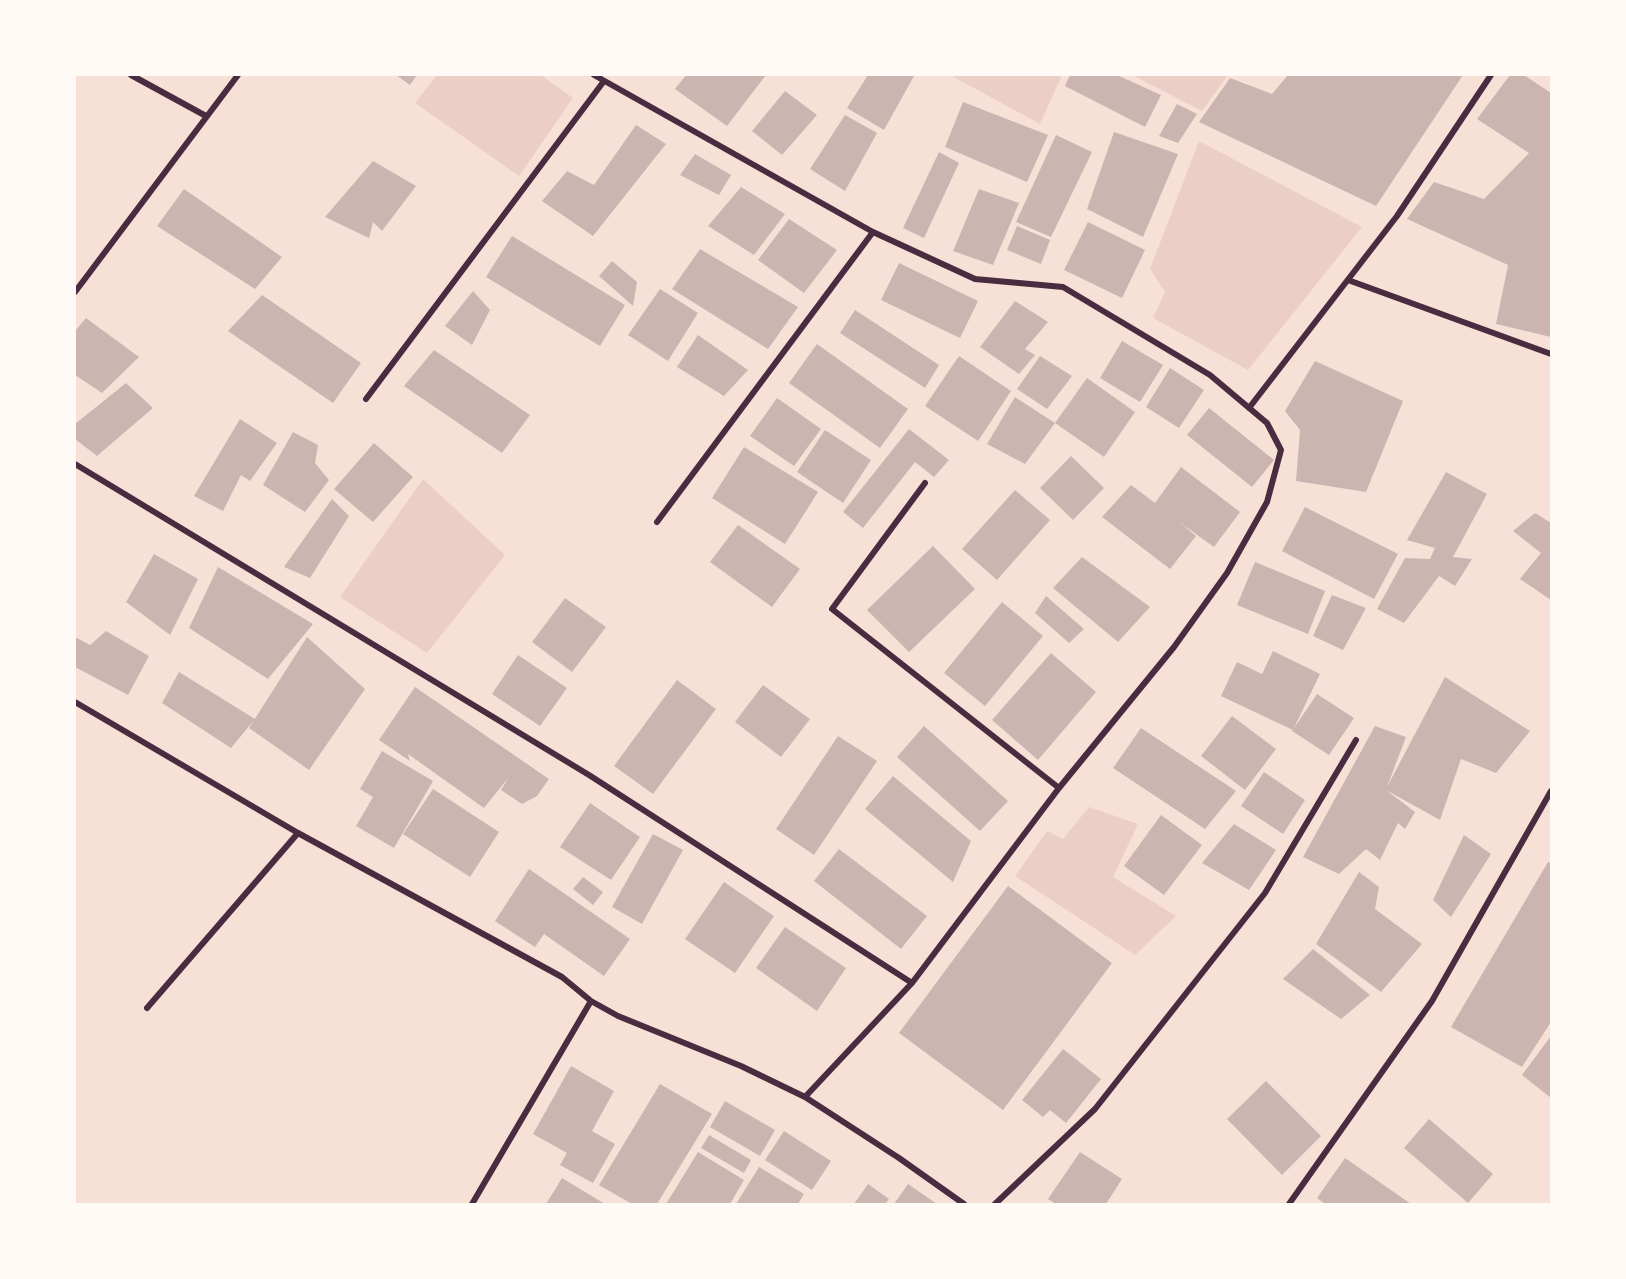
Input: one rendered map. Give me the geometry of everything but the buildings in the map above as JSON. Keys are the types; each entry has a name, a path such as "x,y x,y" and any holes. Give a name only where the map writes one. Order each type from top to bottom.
{"street":[{"path":"131,75 206,117"},
{"path":"75,292 238,75"},
{"path":"594,75 873,232 975,279 1063,288 1210,375 1267,423 1281,450 1267,502 1227,573 1174,647 1059,788 912,983 805,1097"},
{"path":"1249,408 1397,216 1491,75"},
{"path":"366,399 604,81"},
{"path":"657,522 873,232"},
{"path":"1348,280 1551,354"},
{"path":"75,464 589,775 912,983"},
{"path":"925,483 832,609 1059,788"},
{"path":"75,702 298,833 562,977 591,1001 618,1016 741,1066 805,1097 899,1158 964,1204"},
{"path":"995,1204 1095,1109 1265,893 1356,740"},
{"path":"1289,1204 1432,1001 1551,791"},
{"path":"147,1008 298,833"},
{"path":"472,1204 591,1001"}],"shaded area":[{"path":"437,75 541,75 573,98 519,176 415,103"},
{"path":"950,75 1062,75 1040,124"},
{"path":"1132,75 1228,75 1202,111"},
{"path":"1199,141 1362,227 1248,370 1153,318 1165,292 1150,269"},
{"path":"423,479 505,555 427,653 340,597"},
{"path":"1089,807 1138,824 1113,877 1176,916 1135,955 1015,876 1047,831 1063,839"}]}
